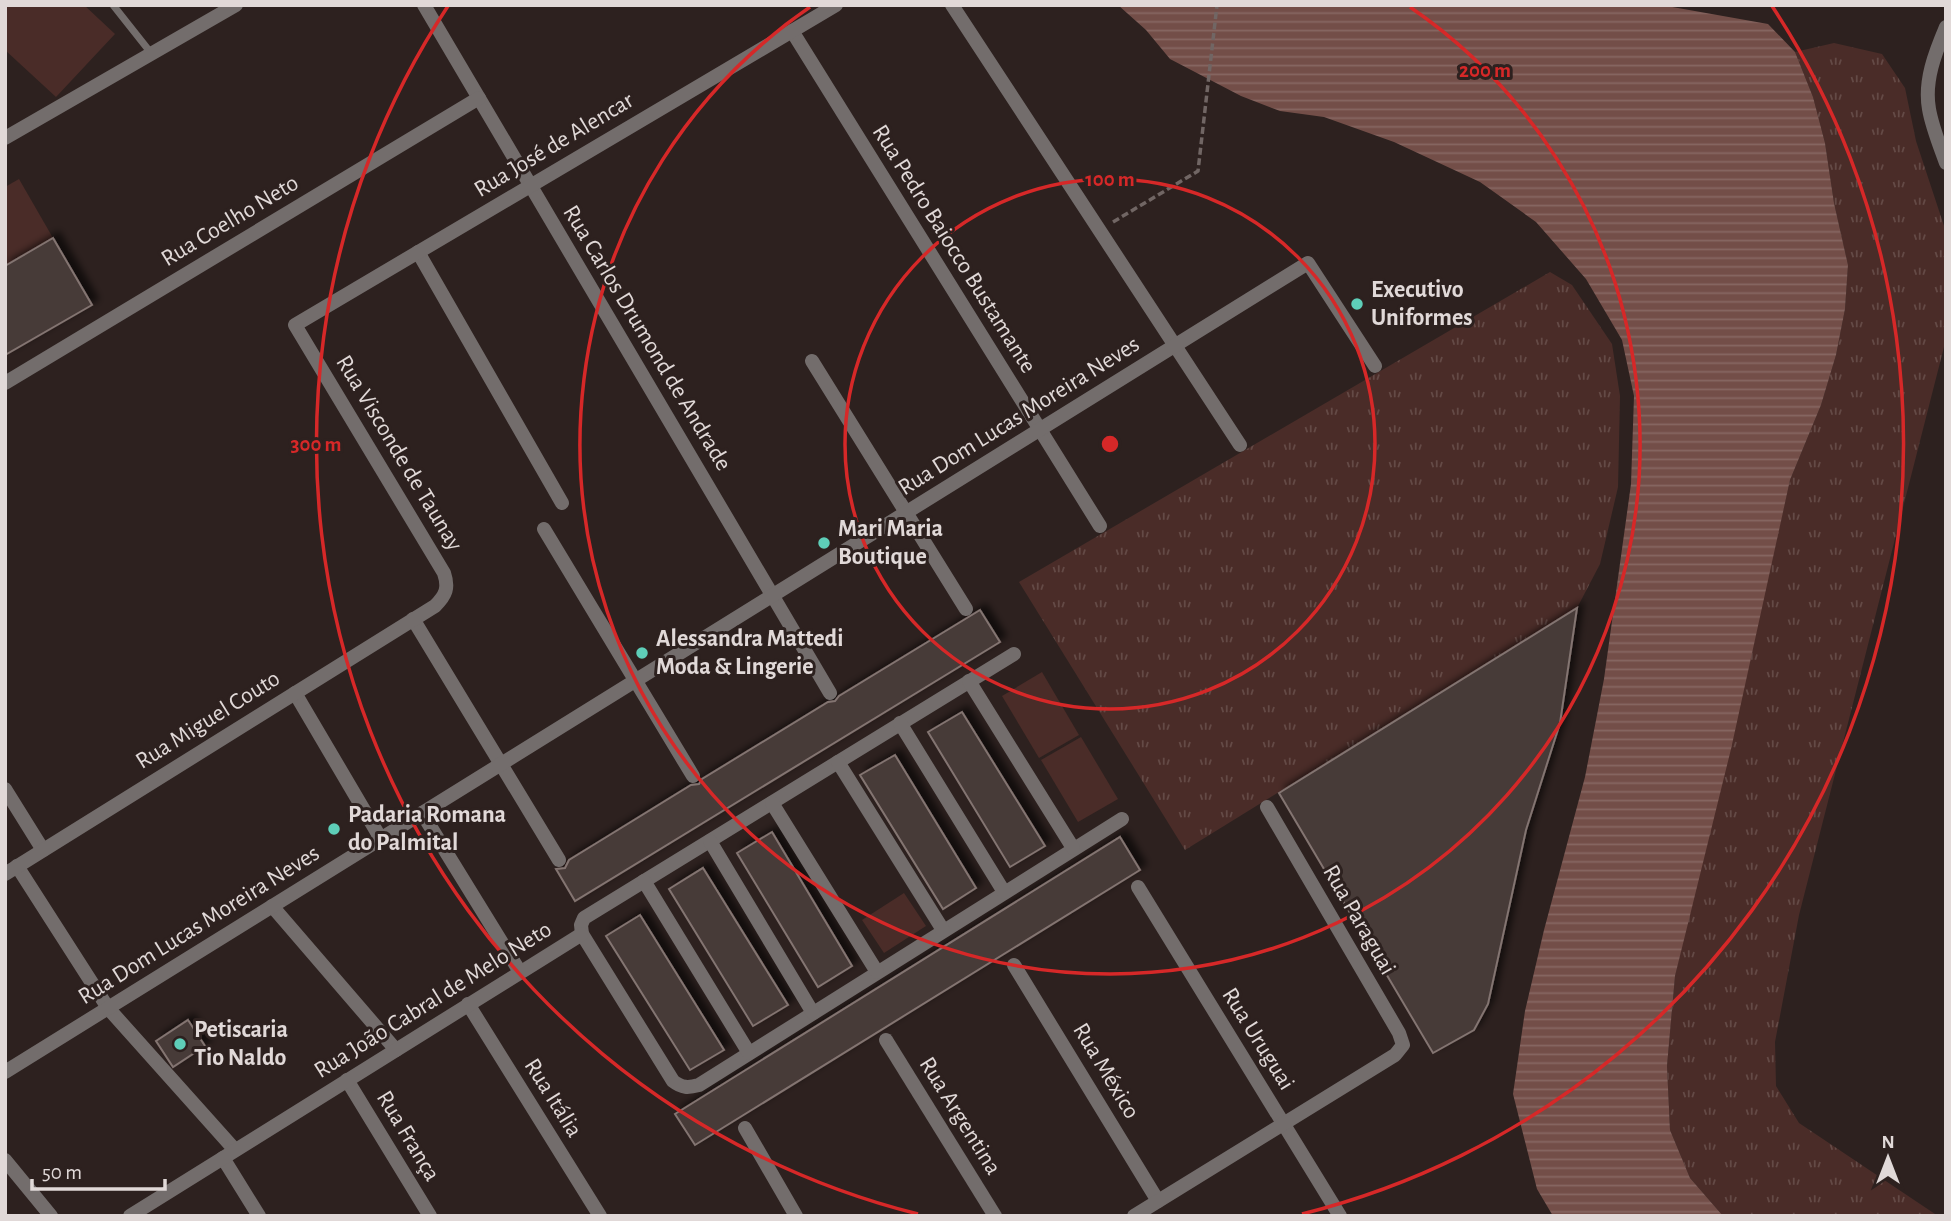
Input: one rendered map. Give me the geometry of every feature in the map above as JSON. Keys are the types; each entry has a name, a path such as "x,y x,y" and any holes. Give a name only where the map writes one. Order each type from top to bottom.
{"street":[{"path":"5,138 236,5"},
{"name":"Rua Carlos Drumond de Andrade","path":"424,5 830,693"},
{"name":"Rua José de Alencar","path":"295,325 836,5"},
{"path":"952,5 1240,445"},
{"path":"1946,27 1936,51 1928,83 1929,109 1946,163"},
{"name":"Rua Pedro Baiocco Bustamante","path":"792,31 1100,526"},
{"name":"Rua Coelho Neto","path":"5,383 479,98"},
{"path":"418,252 562,503"},
{"name":"Rua Dom Lucas Moreira Neves","path":"5,1072 1308,263 1375,366"},
{"name":"Rua Visconde de Taunay","path":"295,325 444,573 446,595 435,606"},
{"path":"812,361 966,609"},
{"path":"544,529 693,776"},
{"name":"Rua Miguel Couto","path":"11,870 435,606"},
{"path":"413,619 559,860"},
{"path":"1014,654 584,918 582,933 673,1081 680,1087 699,1085 1122,819"},
{"path":"969,681 1073,848"},
{"path":"295,693 381,839"},
{"path":"900,723 1004,892"},
{"path":"838,762 943,930"},
{"path":"5,789 43,850"},
{"path":"772,803 877,972"},
{"name":"Rua Paraguai","path":"1267,807 1399,1033 1403,1045 1395,1055 1283,1124"},
{"path":"422,813 520,972"},
{"path":"710,841 813,1013"},
{"path":"11,870 108,1008 229,1154 259,1216"},
{"path":"645,881 749,1053"},
{"name":"Rua Uruguai","path":"1138,887 1340,1216"},
{"path":"272,906 396,1050"},
{"name":"Rua João Cabral de Melo Neto","path":"130,1216 582,933"},
{"name":"Rua México","path":"1014,965 1158,1201"},
{"name":"Rua Itália","path":"468,1004 600,1216"},
{"name":"Rua Argentina","path":"886,1040 995,1216"},
{"name":"Rua França","path":"347,1080 430,1216"},
{"path":"1134,1216 1283,1124"},
{"path":"745,1128 796,1216"},
{"path":"5,1160 51,1216"}],"lane":[{"path":"113,5 151,54"}],"path":[{"path":"1100,230 1198,171 1217,5"}],"green space":[{"path":"5,5 84,5 115,34 56,97 5,50"},
{"path":"1834,43 1882,54 1905,88 1916,141 1946,232 1946,339 1799,915 1775,1042 1776,1086 1799,1123 1938,1216 1723,1216 1690,1178 1670,1130 1667,1066 1675,976 1790,480 1821,405 1836,355 1845,309 1848,265 1834,203 1825,143 1813,97 1795,52"},
{"path":"19,179 53,238 5,266 5,187"},
{"path":"1550,272 1572,285 1612,344 1620,396 1618,487 1600,564 1577,608 1185,850 1019,582"},
{"path":"1042,672 1079,735 1039,758 1002,696"},
{"path":"1081,737 1118,799 1078,822 1041,760"},
{"path":"904,893 926,926 884,953 862,920"}],"shaded area":[{"path":"1118,5 1661,5 1768,24 1795,52 1813,97 1825,143 1834,203 1848,265 1845,309 1836,355 1821,405 1790,480 1731,749 1675,976 1667,1066 1670,1130 1690,1178 1723,1216 1553,1216 1537,1189 1513,1094 1525,1011 1585,777 1604,679 1631,484 1634,396 1622,340 1586,279 1536,222 1480,182 1394,142 1324,117 1280,111 1241,96 1170,59 1146,30"}],"building":[{"path":"53,238 92,305 5,355 5,266"},
{"path":"1577,608 1560,723 1526,830 1488,1004 1474,1030 1433,1053 1279,793"},
{"path":"980,610 1000,642 575,901 556,869 565,868 569,860 691,785 699,784 702,779 828,702 835,701 839,696"},
{"path":"962,712 1045,846 1010,867 928,732"},
{"path":"895,755 976,888 943,909 860,775"},
{"path":"772,832 852,966 818,987 737,853"},
{"path":"1120,837 1140,870 695,1145 675,1114"},
{"path":"703,868 788,1005 753,1026 669,889"},
{"path":"640,915 724,1050 690,1070 606,936"},
{"name":"Petiscaria Tio Naldo","path":"188,1020 205,1046 173,1067 156,1041"}],"place":[{"name":"Executivo Uniformes","path":"1357,304"},
{"name":"Mari Maria Boutique","path":"824,543"},
{"name":"Alessandra Mattedi Moda & Lingerie","path":"642,653"},
{"name":"Padaria Romana do Palmital","path":"334,829"},
{"name":"Petiscaria Tio Naldo","path":"180,1044"}]}
